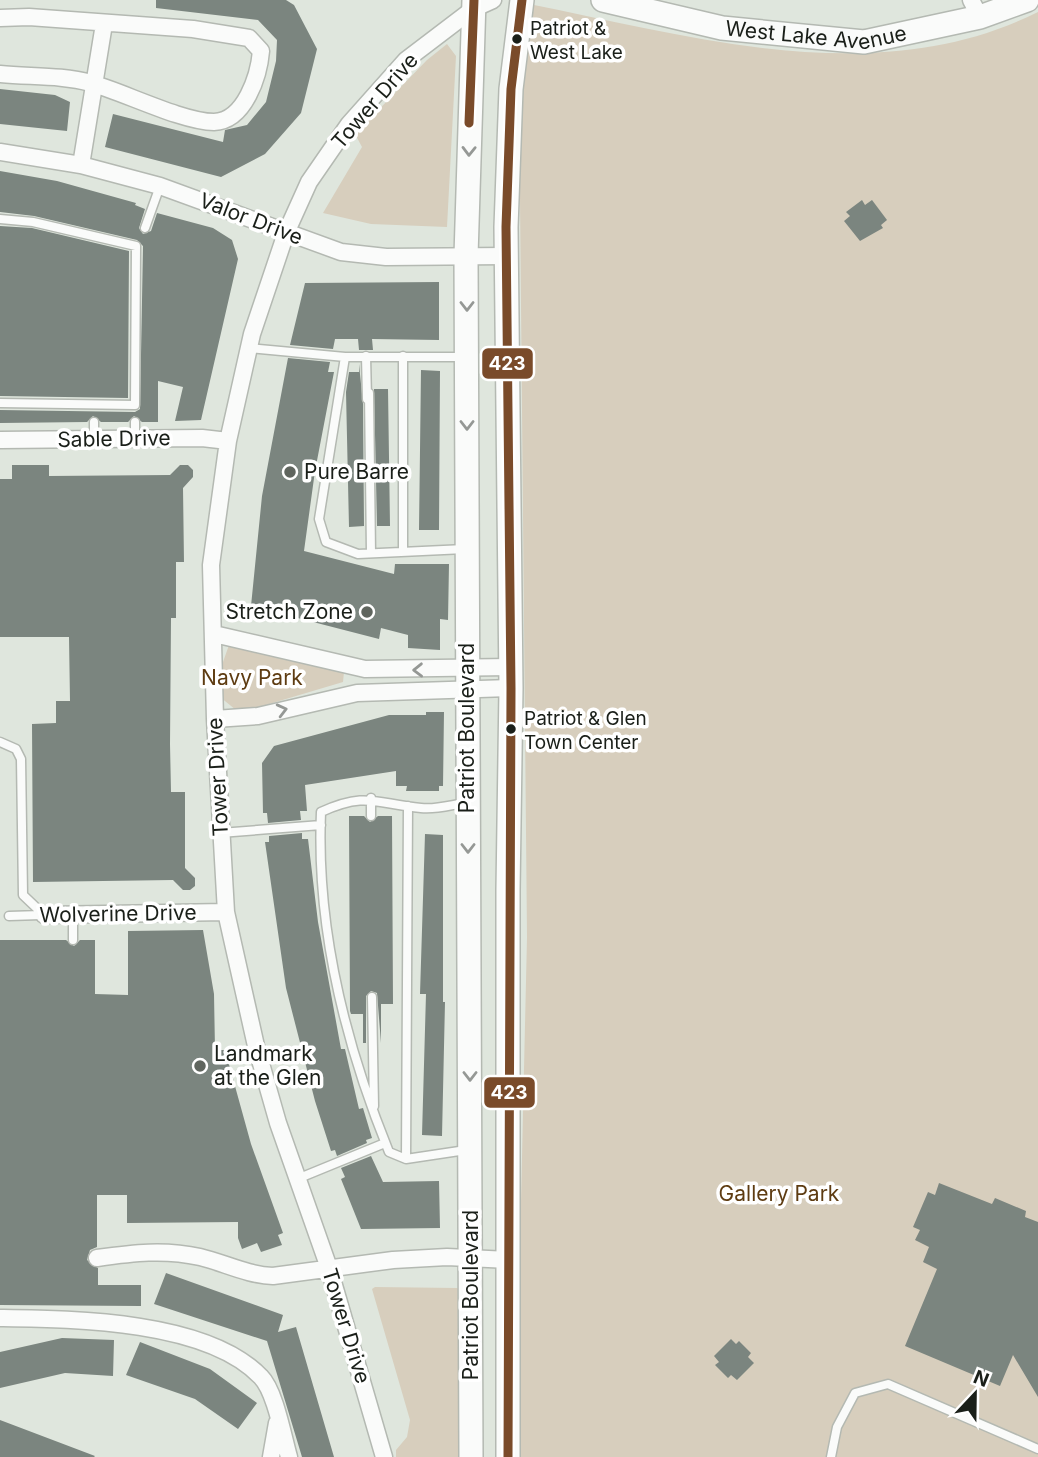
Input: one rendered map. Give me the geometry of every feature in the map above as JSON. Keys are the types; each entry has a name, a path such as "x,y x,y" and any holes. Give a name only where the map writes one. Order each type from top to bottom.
{"main road":[{"name":"Patriot Boulevard","path":"508,1457 511,678 506,256 511,89 522,0"},
{"name":"West Lake Avenue","path":"605,0 722,28 864,42 976,9 1027,0"},
{"name":"Patriot Boulevard","path":"471,1457 466,256 480,3"}],"street":[{"name":"Tower Drive","path":"384,1457 329,1268 297,1179 256,1046 226,912 215,719 211,565 228,441 248,348 286,233 309,183 349,124 406,60 480,3"},
{"path":"0,18 29,17 192,29 248,38 261,51 259,72 236,113 216,122 193,118 73,78 0,74"},
{"path":"81,165 104,24"},
{"name":"Valor Drive","path":"0,152 81,165 160,186 341,252 386,257 506,256"},
{"name":"Sable Drive","path":"0,440 94,439 135,430 228,441"},
{"path":"214,634 365,669 467,679"},
{"path":"348,665 353,694"},
{"path":"215,719 258,716 353,694 467,679 511,678"},
{"name":"Wolverine Drive","path":"44,915 226,912"},
{"path":"97,1258 143,1251 174,1252 254,1275 393,1260 509,1260"},
{"path":"0,1318 96,1320 141,1325 204,1344 240,1359 263,1378 289,1457"},
{"path":"0,1328 28,1318"},
{"path":"271,1457 278,1420"}],"lane":[{"path":"145,228 160,186"},
{"path":"0,219 33,222 136,246 136,259 135,405 0,403"},
{"path":"248,348 345,357 467,357"},
{"path":"366,356 368,514"},
{"path":"403,356 403,552"},
{"path":"345,357 319,519 326,542 358,554 467,549"},
{"path":"369,393 372,553"},
{"path":"94,422 94,439"},
{"path":"0,742 16,749 21,760 23,895 44,915"},
{"path":"468,803 424,809 371,798 343,802 321,812 321,825 324,892 341,1003 374,1116 389,1152 406,1158 471,1150"},
{"path":"371,798 371,816"},
{"path":"406,1158 408,806"},
{"path":"220,833 321,825"},
{"name":"Wolverine Drive","path":"9,916 44,915"},
{"path":"73,915 73,940"},
{"path":"372,997 374,1116"},
{"path":"297,1179 385,1143"},
{"path":"831,1457 837,1427 855,1392 888,1384 1038,1449"}],"green space":[{"name":"Gallery Park","path":"529,4 720,42 785,50 850,53 914,49 977,36 1038,12 1038,1457 520,1457 520,1246 527,937 519,94"},
{"path":"447,44 456,56 447,227 371,224 323,213 362,147 355,134 427,60"},
{"name":"Navy Park","path":"229,645 344,672 343,682 249,710 236,710 220,697 223,662"},
{"path":"457,1288 467,1294 463,1457 396,1457 396,1450 407,1437 410,1420 372,1289"}],"building":[{"path":"156,0 286,0 294,5 317,49 301,113 265,154 221,177 105,147 113,114 223,142 225,130 247,125 266,102 276,61 277,40 258,20 156,8"},
{"path":"0,89 55,95 70,102 67,131 0,124"},
{"path":"0,171 57,181 136,203 135,205 145,209 139,228 143,234 151,231 157,213 213,228 232,240 238,259 201,420 175,421 183,387 158,381 158,422 142,422 134,416 128,422 101,422 93,416 87,422 0,423 0,410 135,412 140,409 143,246 137,240 34,216 0,212"},
{"path":"862,200 865,205 872,200 887,220 881,225 883,228 860,241 844,221 850,216 846,212"},
{"path":"0,226 32,228 129,251 128,398 0,396"},
{"path":"439,282 439,340 372,339 373,350 359,350 358,339 335,339 333,349 290,345 305,283"},
{"path":"288,358 330,362 328,372 334,372 315,471 304,551 394,574 395,564 449,564 448,620 440,619 440,650 408,648 408,635 381,628 379,639 251,606 262,496"},
{"path":"359,364 363,404 364,526 349,527 346,392 349,372 359,372"},
{"path":"421,370 440,371 439,530 419,530"},
{"path":"374,389 388,389 390,526 377,526"},
{"path":"12,465 49,465 49,476 170,475 180,465 188,465 193,470 193,477 183,488 184,562 176,562 176,618 171,618 170,744 171,792 185,792 185,868 195,878 195,886 190,890 183,890 173,880 33,882 32,724 56,723 56,701 70,701 69,637 0,637 0,479 12,479"},
{"path":"426,712 444,712 443,786 439,786 439,791 406,791 407,786 396,786 396,771 305,785 307,811 300,811 301,820 268,823 267,813 263,813 262,763 274,746 389,715 426,715"},
{"path":"349,816 364,816 370,822 378,816 392,816 393,1004 381,1004 381,1043 377,993 371,991 366,996 366,1043 363,1043 363,1014 351,1014 350,1011"},
{"path":"302,833 302,839 308,839 318,922 341,1049 345,1049 359,1109 363,1108 372,1138 366,1140 367,1143 337,1156 335,1150 331,1151 315,1101 286,988 265,842 269,842 269,836"},
{"path":"425,834 443,835 445,1002 442,1136 422,1135 426,994 420,994"},
{"path":"203,930 214,994 215,1050 225,1050 251,1144 283,1233 278,1235 282,1245 261,1252 257,1243 242,1249 238,1238 238,1222 127,1223 127,1195 97,1195 97,1247 90,1250 87,1260 98,1268 98,1285 141,1285 141,1306 0,1305 0,940 66,940 74,946 80,940 95,940 95,994 128,995 128,931"},
{"path":"371,1156 383,1182 439,1181 440,1228 361,1229 341,1179 345,1177 341,1168"},
{"path":"939,1183 992,1204 995,1198 1026,1211 1025,1217 1038,1222 1038,1397 1013,1355 1000,1386 905,1346 937,1269 923,1262 929,1247 915,1240 920,1230 913,1227 928,1192 935,1195"},
{"path":"166,1273 283,1315 278,1332 296,1327 334,1457 302,1457 267,1341 154,1304"},
{"path":"62,1338 114,1340 113,1376 65,1373 0,1388 0,1352"},
{"path":"731,1339 736,1344 739,1341 751,1353 748,1357 754,1363 737,1380 731,1375 728,1378 715,1365 719,1362 714,1356"},
{"path":"140,1342 210,1369 257,1403 238,1429 195,1399 126,1375"},
{"path":"0,1420 95,1456 0,1457"}],"transit line":[{"name":"423","path":"469,123 474,0"},
{"name":"423","path":"508,1457 511,688 506,227 511,89 522,0"}],"place":[{"name":"Patriot & West Lake","path":"517,39"},
{"name":"Pure Barre","path":"290,472"},
{"name":"Stretch Zone","path":"367,612"},
{"name":"Patriot & Glen Town Center","path":"511,729"},
{"name":"Landmark at the Glen","path":"200,1066"}]}
